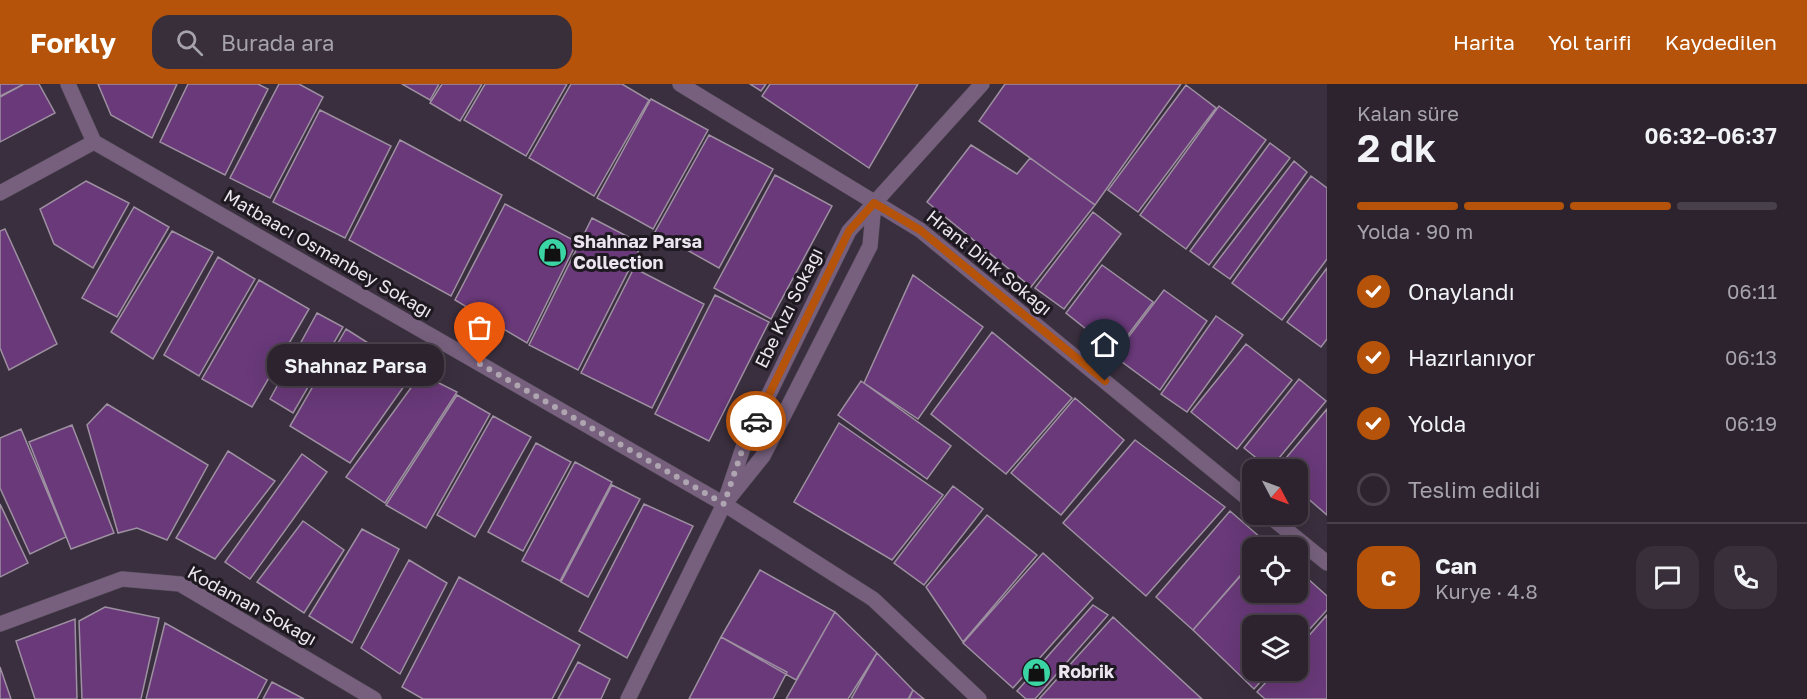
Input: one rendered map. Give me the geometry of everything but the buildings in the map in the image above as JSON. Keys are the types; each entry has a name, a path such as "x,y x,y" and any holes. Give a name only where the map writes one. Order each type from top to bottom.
{"street":[{"path":"0,193 94,142 68,84"},
{"name":"Hrant Dink Sokağı","path":"680,84 920,230 1242,494"},
{"name":"Ebe Kızı Sokağı","path":"628,699 724,504 744,445 849,231 982,84"},
{"name":"Matbaacı Osmanbey Sokağı","path":"94,142 724,504 873,599 979,699"},
{"name":"Ebe Kızı Sokağı","path":"724,504 763,456 870,246 874,203"},
{"path":"1280,525 1327,563"},
{"name":"Kodaman Sokağı","path":"0,624 122,579 180,584 374,699"}],"way so far":[{"path":"480,364 724,504 744,445 756,421"}],"place":[{"name":"Shahnaz Parsa Collection","path":"552,252"},
{"name":"Shahnaz Parsa","path":"480,364"},
{"name":"Robrik","path":"1037,672"}],"route":[{"path":"756,421 849,231 874,203 920,230 1105,381"}]}
